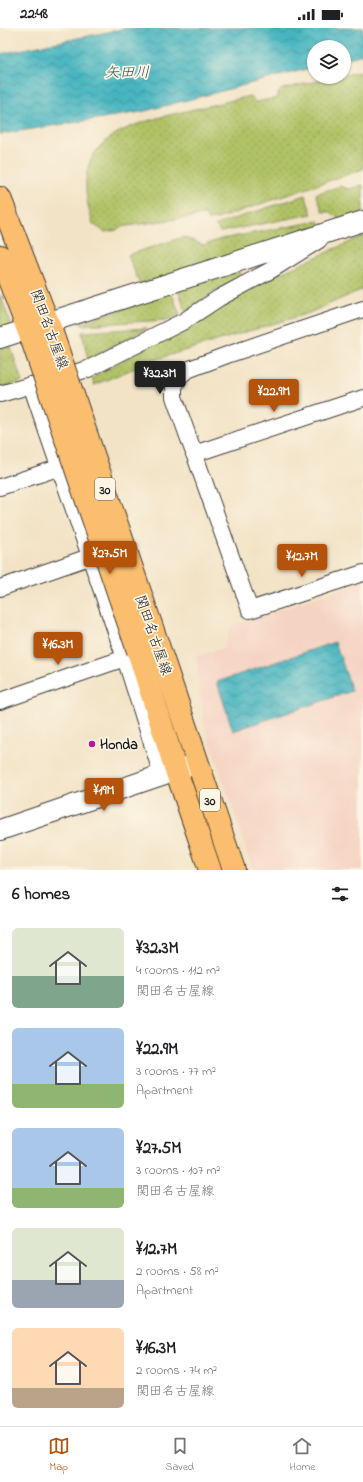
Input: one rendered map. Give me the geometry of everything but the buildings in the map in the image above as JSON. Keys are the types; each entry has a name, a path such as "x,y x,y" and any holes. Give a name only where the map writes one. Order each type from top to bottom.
{"main road":[{"name":"関田名古屋線","path":"0,198 38,326 140,652 169,773 210,870"},
{"name":"関田名古屋線","path":"0,256 38,326"},
{"name":"関田名古屋線","path":"140,652 197,763 234,870"}],"street":[{"path":"0,338 363,221"},
{"path":"0,394 88,369 184,321 219,298 271,270 333,231"},
{"path":"363,309 187,370 180,376 174,387 174,397 250,610 363,573"},
{"path":"0,701 140,652 89,557 31,385"},
{"path":"194,454 363,398"},
{"path":"0,487 58,468"},
{"path":"0,588 89,557"},
{"path":"0,830 197,763"}],"shaded area":[{"path":"363,581 363,870 253,870 203,720 196,656 224,648 231,626"}],"green space":[{"path":"363,71 363,169 217,219 208,220 205,215 120,227 117,230 105,232 93,224 87,197 86,176 92,159 101,145 116,134 154,119 250,96 255,102 278,98 278,93 282,89 307,83 351,84 351,74"},
{"path":"363,185 363,214 340,221 331,212 323,212 316,194 340,186 349,189"},
{"path":"305,195 312,214 220,232 216,225"},
{"path":"319,221 321,227 140,285 128,255 183,237 204,245 221,239"},
{"path":"363,236 363,289 309,313 157,359 94,385 92,379 94,377 270,278"},
{"path":"239,271 242,278 212,293 186,312 178,289"},
{"path":"171,292 180,315 166,320 81,325 81,323"},
{"path":"0,295 12,326 0,330"},
{"path":"147,328 88,360 82,332"},
{"path":"10,345 22,382 0,388 0,348"}],"water":[{"name":"矢田川","path":"127,28 363,28 363,54 351,57 351,40 307,40 307,69 141,112 0,134 0,54"},
{"path":"335,642 352,691 233,731 217,682"}],"place":[{"name":"Honda","path":"92,744"}]}
